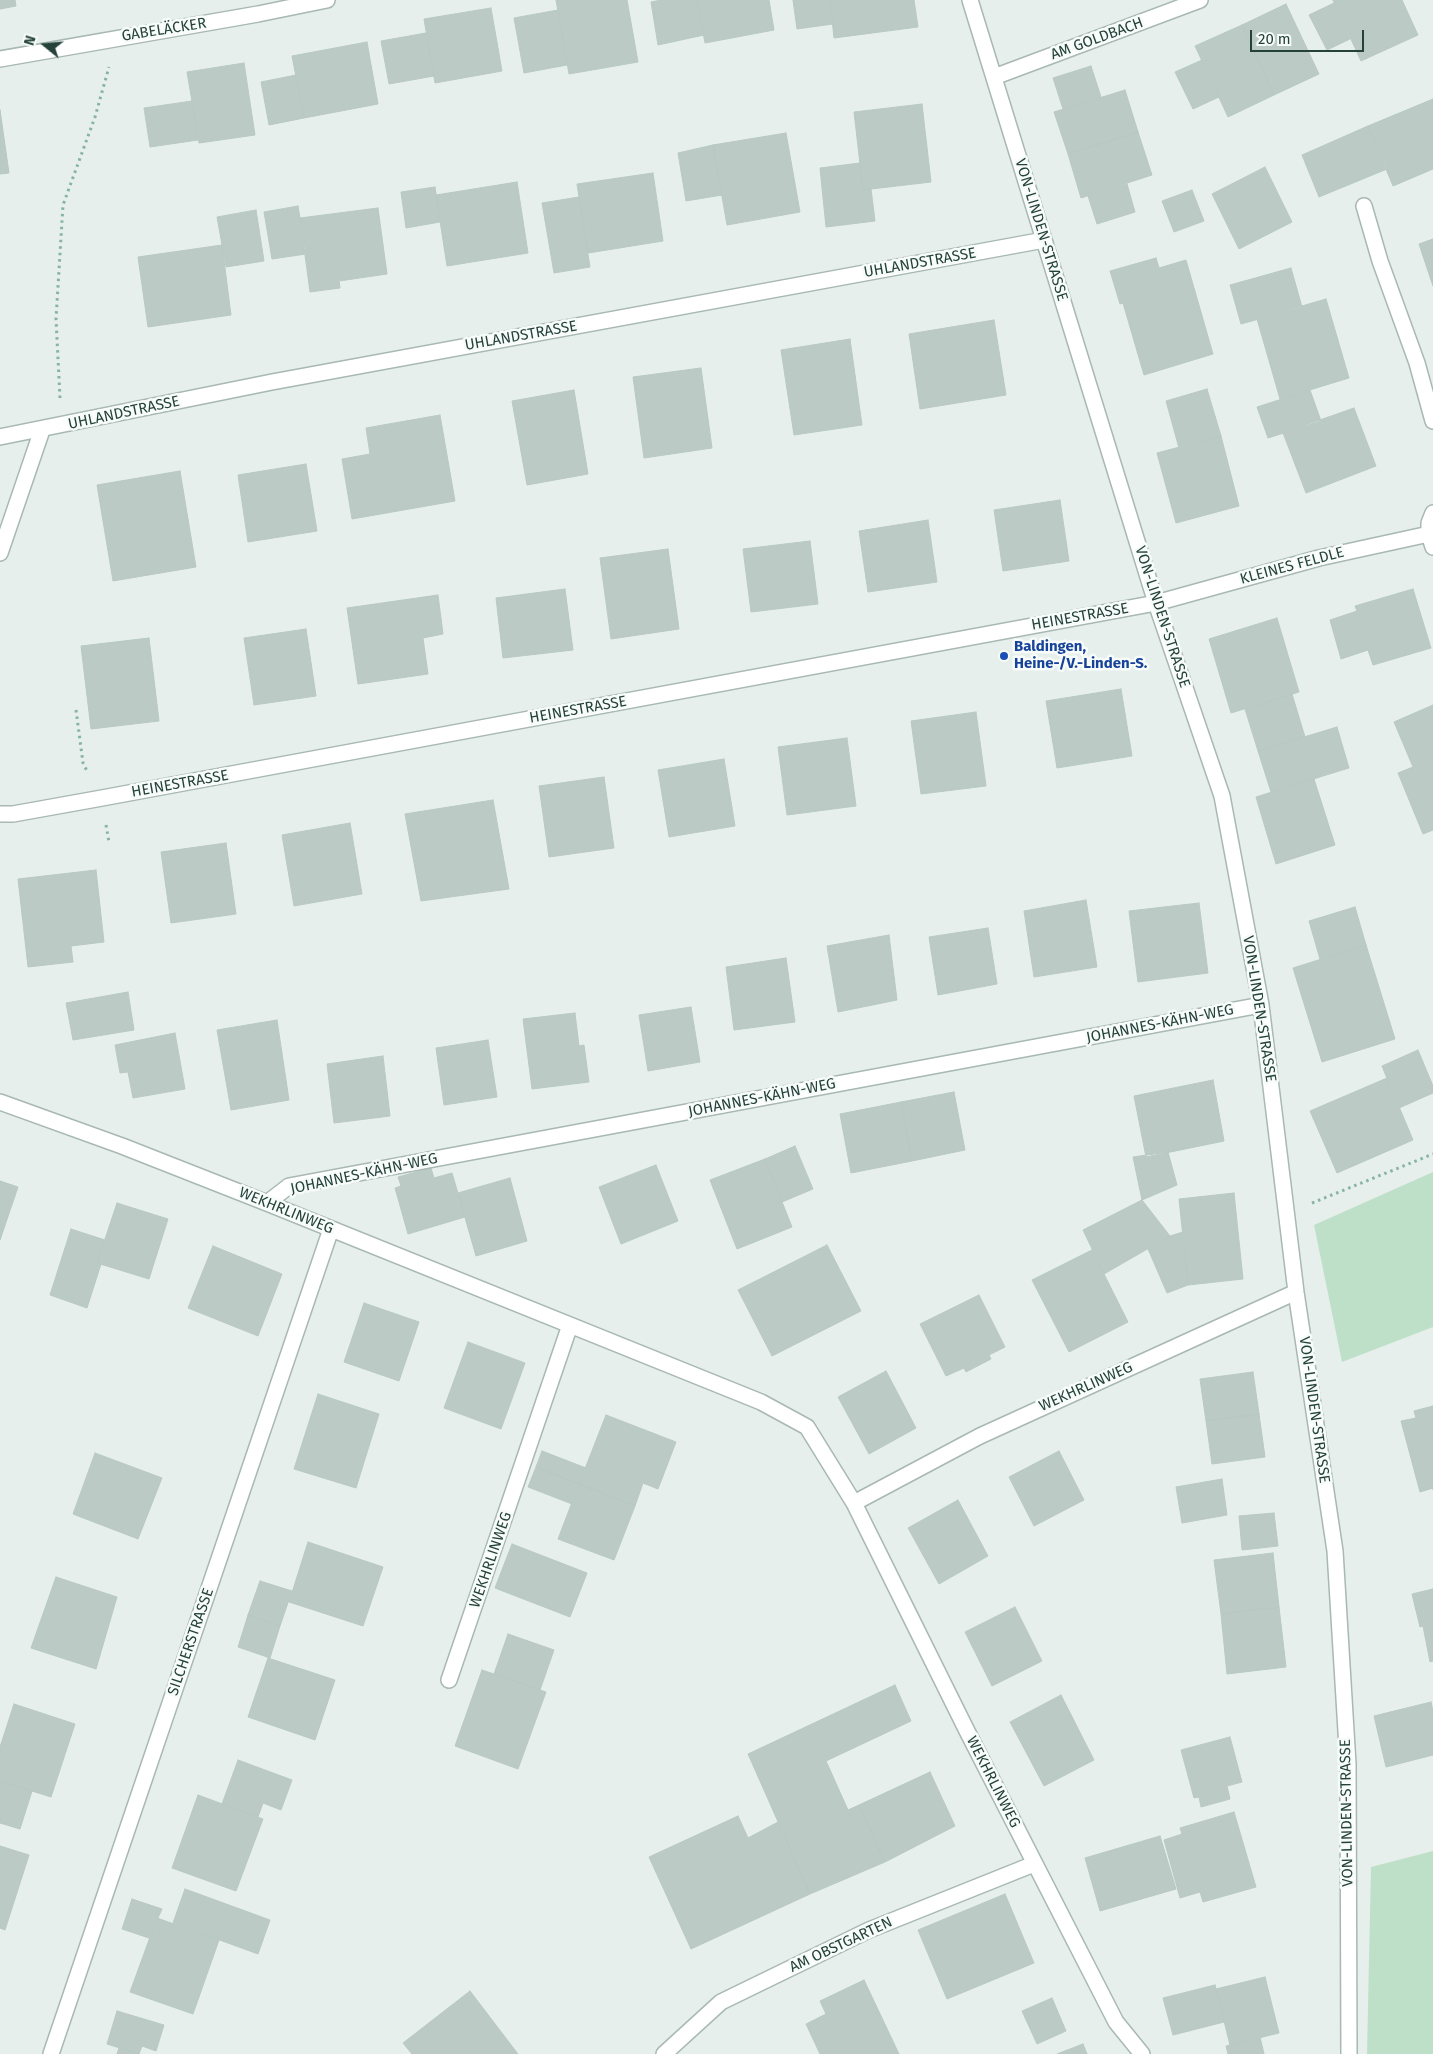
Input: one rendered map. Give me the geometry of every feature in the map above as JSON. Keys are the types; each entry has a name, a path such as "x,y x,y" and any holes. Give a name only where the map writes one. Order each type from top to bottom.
{"street":[{"name":"GABELÄCKER","path":"0,59 117,38 256,7 327,0"},
{"name":"VON-LINDEN-STRASSE","path":"970,0 1156,603 1222,796 1261,1005 1288,1213 1296,1292 1335,1551 1348,1764 1349,2054"},
{"name":"AM GOLDBACH","path":"994,77 1200,0"},
{"path":"1364,206 1380,260 1417,363 1433,421"},
{"name":"UHLANDSTRASSE","path":"0,438 272,382 1044,240"},
{"path":"0,553 42,430"},
{"name":"KLEINES FELDLE","path":"1156,603 1319,558 1431,540 1429,523 1433,513"},
{"name":"HEINESTRASSE","path":"0,814 13,814 112,796 1156,603"},
{"name":"JOHANNES-KÄHN-WEG","path":"267,1203 289,1186 1261,1005"},
{"name":"WEKHRLINWEG","path":"0,1102 122,1146 570,1325 761,1402 807,1427 854,1504 1034,1864 1116,2022 1142,2054"},
{"name":"SILCHERSTRASSE","path":"50,2054 331,1229"},
{"name":"WEKHRLINWEG","path":"854,1504 980,1436 1296,1292"},
{"name":"WEKHRLINWEG","path":"449,1680 570,1325"},
{"name":"AM OBSTGARTEN","path":"664,2054 722,2002 870,1930 1034,1864"}],"path":[{"path":"42,430 60,400 56,319 63,205 95,117 117,38"},
{"path":"1288,1213 1433,1154"}],"green space":[{"path":"1433,1172 1433,1327 1342,1362 1314,1225"},
{"path":"1433,1851 1433,2054 1367,2054 1371,1867"}],"building":[{"path":"0,0 15,0 16,6 0,9"},
{"path":"556,0 627,0 638,62 569,74"},
{"path":"661,0 697,0 704,35 658,45 651,2"},
{"path":"697,0 769,0 774,30 705,43"},
{"path":"793,0 830,0 833,24 797,29"},
{"path":"830,0 914,0 918,27 834,38"},
{"path":"1333,0 1402,0 1418,35 1361,61"},
{"path":"1334,3 1350,39 1327,50 1309,15"},
{"path":"1286,4 1319,74 1274,95 1242,25"},
{"path":"491,8 502,71 435,83 424,19"},
{"path":"558,10 567,65 524,73 514,18"},
{"path":"1242,25 1274,95 1228,117 1195,46"},
{"path":"426,33 434,76 389,84 381,41"},
{"path":"367,42 378,104 304,118 292,56"},
{"path":"1202,60 1219,97 1193,109 1175,72"},
{"path":"244,63 255,135 199,143 187,72"},
{"path":"1091,66 1101,97 1063,109 1053,78"},
{"path":"296,75 304,118 269,125 261,82"},
{"path":"1125,90 1138,132 1068,154 1054,112"},
{"path":"1433,99 1433,169 1393,186 1368,126"},
{"path":"192,101 198,140 150,147 144,108"},
{"path":"922,104 931,182 863,190 854,112"},
{"path":"0,110 9,173 0,174"},
{"path":"1368,126 1387,169 1319,197 1302,155"},
{"path":"1138,132 1152,175 1081,198 1068,154"},
{"path":"786,133 800,212 727,225 713,145"},
{"path":"713,145 722,195 686,201 678,153"},
{"path":"860,163 863,190 871,189 875,221 826,227 820,168"},
{"path":"1265,167 1292,222 1239,249 1212,194"},
{"path":"653,173 663,241 588,253 577,184"},
{"path":"517,182 528,253 447,266 436,195"},
{"path":"1127,184 1135,212 1097,224 1088,196"},
{"path":"435,187 440,222 406,228 401,192"},
{"path":"1192,190 1204,221 1174,232 1162,201"},
{"path":"579,197 590,267 554,273 542,203"},
{"path":"298,206 306,254 272,259 264,212"},
{"path":"378,208 387,274 339,281 340,288 310,292 300,218"},
{"path":"256,210 264,261 226,267 217,217"},
{"path":"1433,239 1433,286 1419,244"},
{"path":"222,245 231,315 148,327 138,257"},
{"path":"1156,258 1159,268 1186,260 1213,354 1144,375 1123,303 1120,304 1110,271"},
{"path":"1291,268 1302,307 1241,324 1230,285"},
{"path":"1326,299 1349,378 1280,399 1257,319"},
{"path":"994,320 1006,395 920,409 909,334"},
{"path":"850,339 862,425 794,435 781,350"},
{"path":"701,368 712,448 644,458 633,377"},
{"path":"1207,389 1221,436 1179,448 1166,401"},
{"path":"574,390 588,474 527,485 512,401"},
{"path":"1310,390 1321,421 1268,438 1257,407"},
{"path":"1354,408 1376,466 1306,493 1283,433"},
{"path":"440,415 455,501 352,519 342,459 370,454 366,428"},
{"path":"1221,436 1239,506 1176,523 1157,453"},
{"path":"306,464 317,531 248,542 238,475"},
{"path":"180,471 196,567 113,581 97,485"},
{"path":"1060,500 1069,561 1003,571 994,510"},
{"path":"928,520 937,582 868,592 859,531"},
{"path":"810,541 818,604 751,612 743,549"},
{"path":"668,549 679,629 611,639 600,558"},
{"path":"565,589 573,650 503,658 496,598"},
{"path":"1413,589 1431,648 1373,665 1368,650 1341,659 1330,620 1357,611 1355,606"},
{"path":"438,595 443,634 423,638 428,674 358,684 347,608"},
{"path":"1277,618 1299,692 1231,713 1209,639"},
{"path":"306,629 316,696 254,705 244,638"},
{"path":"149,638 159,721 91,729 81,646"},
{"path":"1121,689 1132,756 1057,768 1046,701"},
{"path":"1292,694 1305,737 1258,751 1245,709"},
{"path":"1433,705 1433,830 1423,834 1398,773 1413,767 1394,722"},
{"path":"976,712 986,786 921,794 911,721"},
{"path":"1337,727 1349,768 1271,792 1258,751"},
{"path":"847,738 856,806 787,815 778,747"},
{"path":"724,759 735,826 669,837 658,770"},
{"path":"604,777 614,848 549,857 539,786"},
{"path":"1314,779 1335,845 1276,864 1256,797"},
{"path":"493,800 509,889 421,901 405,814"},
{"path":"350,823 362,894 294,906 282,835"},
{"path":"226,843 236,914 171,923 161,852"},
{"path":"96,870 104,942 71,946 73,962 28,967 18,879"},
{"path":"1086,900 1097,967 1034,977 1024,911"},
{"path":"1199,903 1208,973 1138,982 1129,911"},
{"path":"1355,907 1366,945 1320,959 1309,921"},
{"path":"988,928 997,984 938,995 929,937"},
{"path":"889,935 897,1000 838,1012 827,946"},
{"path":"1366,945 1395,1039 1322,1062 1293,968"},
{"path":"786,958 795,1022 734,1030 726,967"},
{"path":"128,992 134,1030 73,1040 66,1003"},
{"path":"691,1007 700,1062 648,1071 639,1015"},
{"path":"575,1013 579,1046 584,1045 589,1082 532,1089 523,1019"},
{"path":"277,1020 289,1100 231,1110 217,1030"},
{"path":"175,1033 185,1089 133,1098 128,1072 120,1073 115,1045"},
{"path":"488,1040 497,1097 444,1105 436,1048"},
{"path":"1418,1050 1433,1086 1433,1093 1399,1108 1382,1066"},
{"path":"383,1056 390,1116 334,1123 327,1064"},
{"path":"1387,1078 1413,1140 1337,1173 1310,1111"},
{"path":"1213,1080 1224,1141 1146,1157 1134,1096"},
{"path":"954,1092 965,1150 912,1161 901,1102"},
{"path":"901,1102 912,1161 851,1173 840,1114"},
{"path":"795,1146 813,1189 782,1202 765,1159"},
{"path":"1168,1152 1177,1185 1142,1200 1133,1157"},
{"path":"765,1159 792,1227 737,1249 710,1180"},
{"path":"656,1165 678,1221 621,1244 599,1187"},
{"path":"431,1168 434,1178 452,1173 465,1217 408,1234 395,1188 401,1186 398,1177"},
{"path":"510,1178 527,1241 476,1256 458,1193"},
{"path":"0,1181 18,1187 0,1240"},
{"path":"1234,1193 1243,1279 1188,1285 1179,1199"},
{"path":"1142,1200 1170,1236 1104,1274 1083,1230"},
{"path":"117,1203 168,1219 149,1279 97,1263"},
{"path":"71,1229 105,1240 97,1263 101,1264 87,1308 50,1295"},
{"path":"1183,1232 1188,1285 1167,1293 1148,1249 1170,1236"},
{"path":"827,1245 861,1311 772,1356 738,1290"},
{"path":"213,1246 282,1274 258,1336 188,1308"},
{"path":"1092,1250 1128,1322 1069,1352 1032,1280"},
{"path":"979,1295 1005,1347 989,1355 991,1359 966,1372 964,1368 946,1376 920,1324"},
{"path":"364,1303 419,1322 399,1381 344,1362"},
{"path":"468,1342 525,1363 501,1429 444,1408"},
{"path":"886,1371 916,1428 869,1454 838,1397"},
{"path":"1253,1372 1259,1414 1206,1421 1200,1379"},
{"path":"318,1394 379,1414 356,1488 294,1469"},
{"path":"1433,1406 1433,1488 1420,1492 1401,1421 1416,1418 1414,1411"},
{"path":"1259,1414 1265,1457 1212,1464 1206,1421"},
{"path":"606,1415 676,1442 658,1489 643,1483 635,1506 579,1484"},
{"path":"542,1451 586,1468 579,1484 536,1467"},
{"path":"1059,1451 1084,1500 1034,1526 1009,1477"},
{"path":"95,1453 162,1478 138,1539 73,1514"},
{"path":"536,1467 579,1484 572,1504 528,1487"},
{"path":"1222,1479 1227,1515 1182,1523 1176,1487"},
{"path":"579,1484 635,1506 614,1560 558,1539"},
{"path":"958,1500 988,1556 939,1584 908,1528"},
{"path":"1274,1513 1278,1546 1242,1550 1239,1516"},
{"path":"308,1542 383,1567 363,1626 289,1602"},
{"path":"512,1544 587,1573 570,1617 495,1588"},
{"path":"1273,1553 1279,1607 1221,1614 1214,1560"},
{"path":"56,1577 117,1597 96,1669 31,1648"},
{"path":"260,1581 292,1591 280,1626 248,1615"},
{"path":"1433,1589 1433,1661 1430,1662 1423,1626 1420,1627 1412,1594"},
{"path":"1015,1607 1042,1661 992,1686 965,1632"},
{"path":"1279,1607 1286,1667 1227,1674 1221,1614"},
{"path":"248,1615 280,1626 270,1658 238,1647"},
{"path":"508,1634 554,1650 540,1690 494,1674"},
{"path":"268,1658 335,1680 315,1740 248,1717"},
{"path":"482,1670 546,1692 518,1769 455,1746"},
{"path":"895,1685 911,1721 826,1761 848,1810 859,1805 885,1862 810,1894 748,1754"},
{"path":"1061,1695 1094,1760 1044,1786 1010,1722"},
{"path":"1431,1702 1433,1711 1433,1755 1386,1767 1374,1716"},
{"path":"14,1704 75,1724 51,1797 0,1781 0,1747"},
{"path":"1230,1737 1242,1782 1227,1786 1230,1799 1201,1807 1199,1797 1194,1798 1181,1750"},
{"path":"238,1760 292,1780 281,1810 263,1803 258,1817 222,1804"},
{"path":"930,1772 955,1826 885,1862 859,1805"},
{"path":"0,1781 32,1791 20,1829 0,1823"},
{"path":"198,1795 263,1819 236,1891 172,1868"},
{"path":"1234,1812 1256,1887 1203,1902 1200,1892 1180,1898 1164,1840 1182,1834 1180,1828"},
{"path":"738,1816 748,1838 778,1822 810,1894 691,1949 649,1857"},
{"path":"1160,1836 1176,1889 1100,1911 1085,1858"},
{"path":"0,1846 29,1855 5,1930 0,1928"},
{"path":"185,1889 270,1920 258,1954 173,1923"},
{"path":"1005,1894 1034,1963 947,1999 918,1930"},
{"path":"132,1899 162,1909 149,1938 122,1929"},
{"path":"157,1918 219,1940 193,2014 130,1992"},
{"path":"1265,1977 1279,2033 1230,2045 1216,1989"},
{"path":"864,1980 899,2054 820,2054 806,2024 826,2014 820,2001"},
{"path":"1215,1985 1224,2022 1173,2035 1163,1998"},
{"path":"470,1991 518,2054 412,2054 403,2043"},
{"path":"1052,1998 1066,2031 1037,2044 1022,2011"},
{"path":"117,2011 164,2025 156,2051 142,2046 139,2054 107,2044"},
{"path":"1260,2037 1264,2054 1228,2054 1226,2046"},
{"path":"1083,2044 1087,2054 1057,2054"},
{"path":"119,2048 139,2054 117,2054"}],"place":[{"name":"Baldingen, Heine-/V.-Linden-S.","path":"1004,656"}]}
